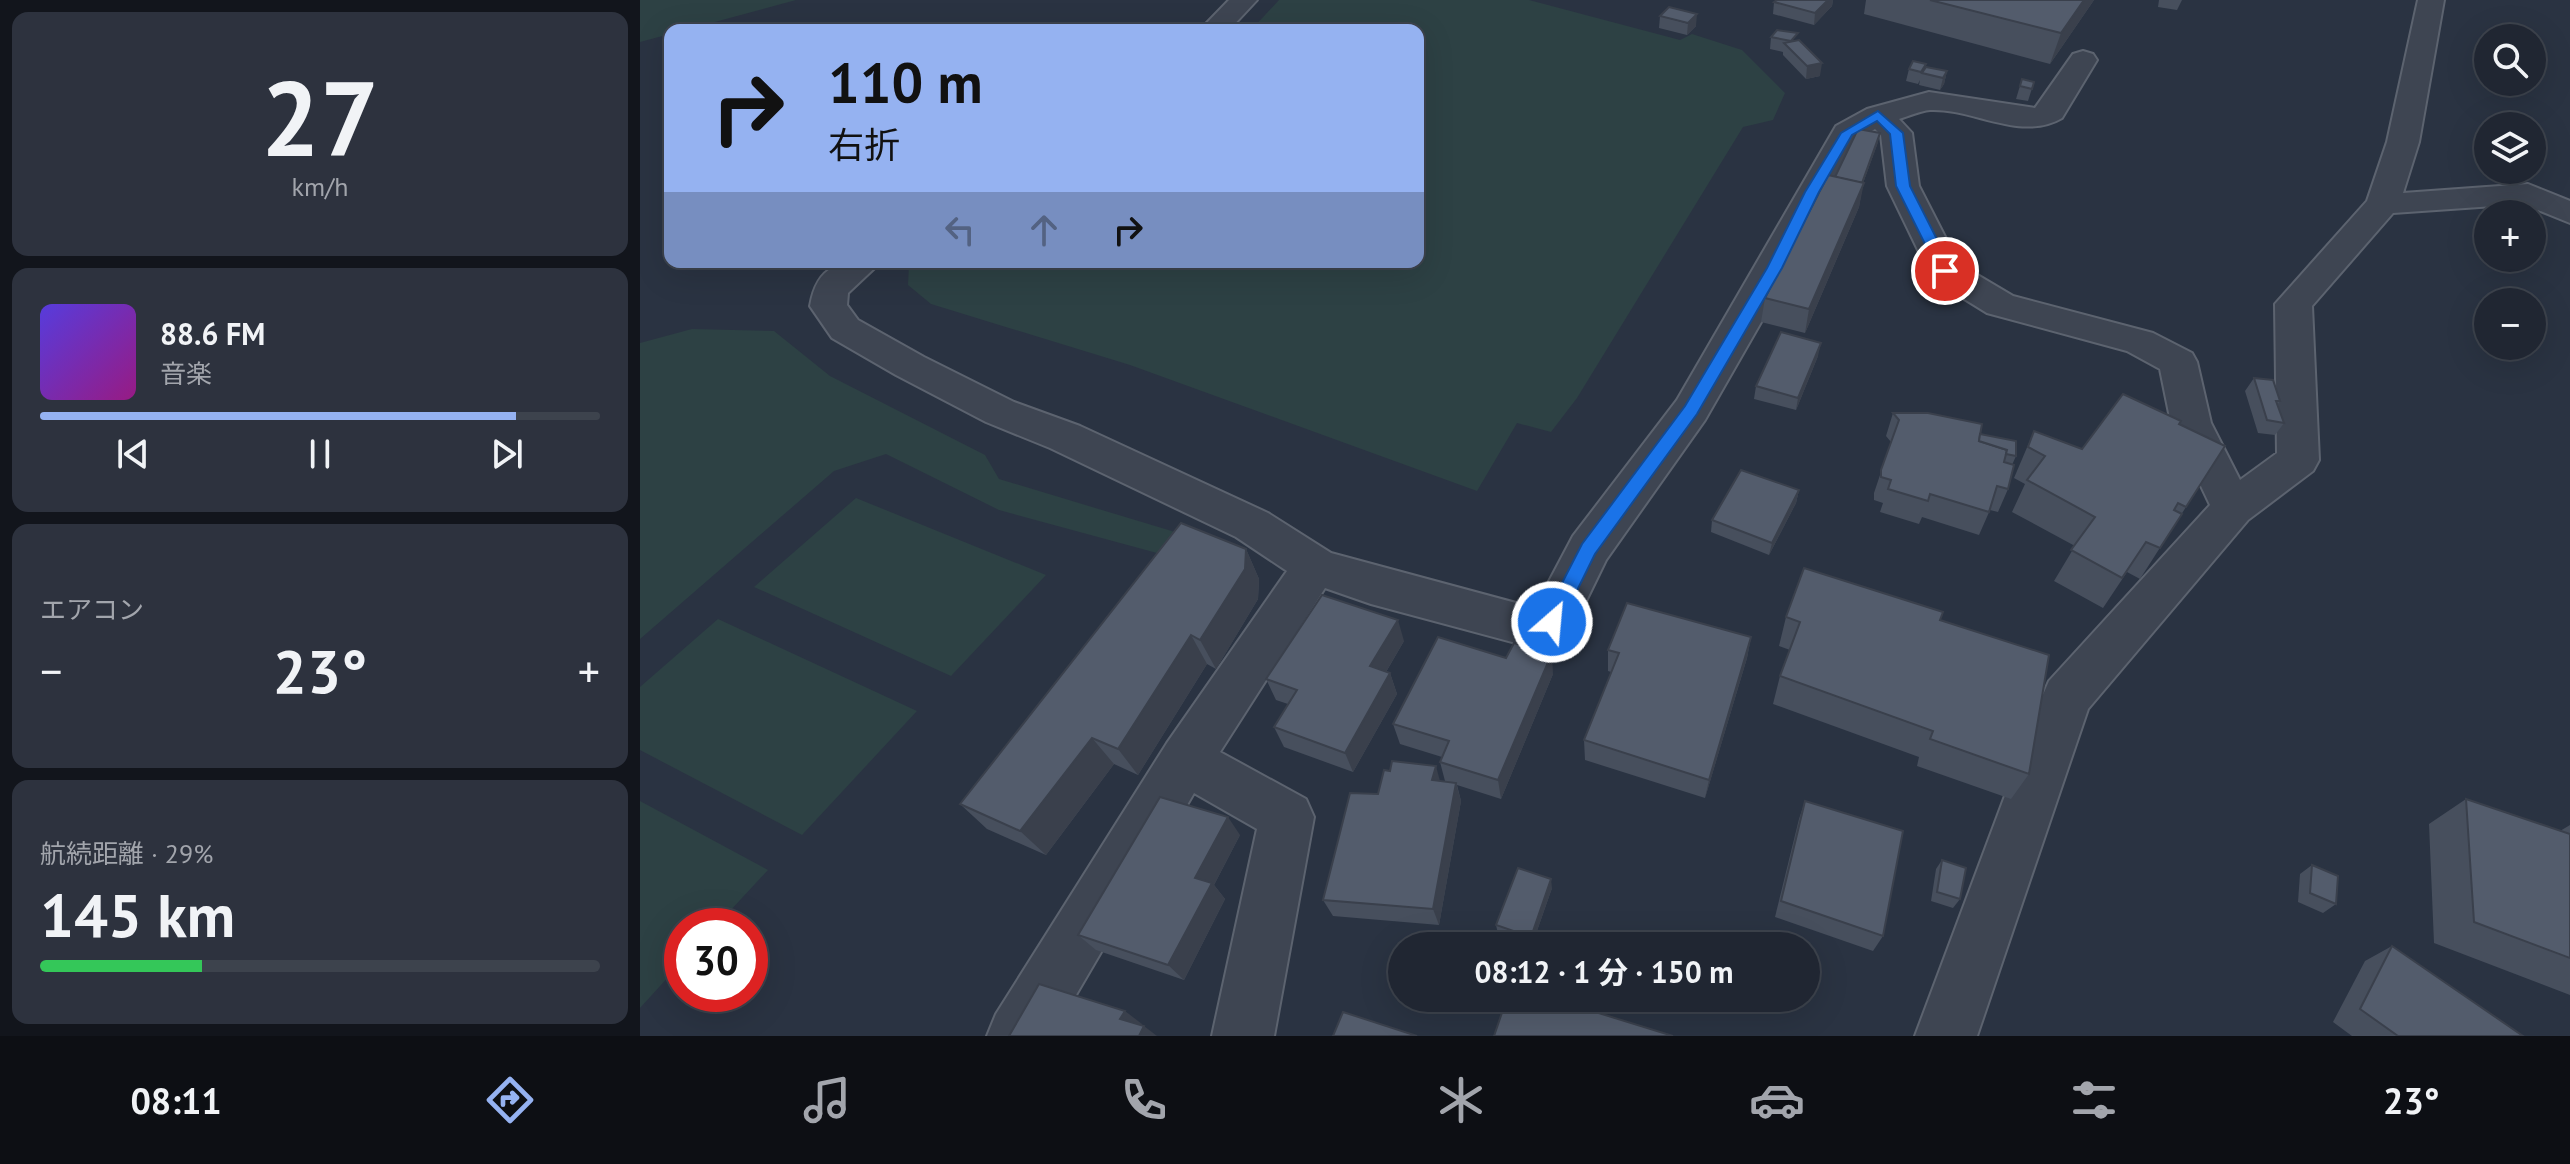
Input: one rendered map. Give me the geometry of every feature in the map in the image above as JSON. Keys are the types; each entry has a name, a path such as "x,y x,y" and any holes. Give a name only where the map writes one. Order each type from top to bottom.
{"street":[{"path":"1220,24 1244,0"},
{"path":"1946,1036 2067,697 2233,508 2298,460 2293,304 2383,204 2403,142 2431,0"},
{"path":"856,268 831,289 828,306 845,329 910,366 1000,412 1065,437 1252,525 1315,566 1371,585 1531,627 1552,622 1589,549 1691,410 1774,268 1812,192 1847,133 1878,115 1929,101 2029,118 2042,117 2051,112 2083,60"},
{"path":"1878,115 1896,133 1903,186 1945,271 2000,305 2140,342 2178,362 2191,423 2233,508"},
{"path":"2383,204 2528,194 2570,213"},
{"path":"1018,1036 1185,760 1315,566"},
{"path":"1185,760 1287,817 1243,1036"}],"green space":[{"path":"640,0 796,0 707,24 664,24 664,36 640,42"},
{"path":"1279,0 1529,0 1680,40 1692,34 1742,50 1785,93 1773,120 1743,127 1577,398 1551,432 1517,423 1477,491 1130,365 931,304 908,285 909,268 1424,268 1424,24 1257,24"},
{"path":"692,329 774,331 830,376 985,455 999,479 1195,538 1168,556 999,510 886,454 834,471 640,639 640,343"},
{"path":"856,498 1046,575 951,676 754,587"},
{"path":"718,619 917,711 802,835 640,750 640,687"},
{"path":"640,801 768,870 733,908 664,908 664,982 640,1008"}],"building":[{"path":"1828,0 1815,13 1774,2"},
{"path":"1930,0 2084,0 2061,33"},
{"path":"1669,7 1697,14 1688,23 1660,16"},
{"path":"1777,30 1798,33 1791,41 1771,37"},
{"path":"1799,40 1822,63 1807,66 1784,43"},
{"path":"1913,61 1926,64 1921,72 1909,69"},
{"path":"1926,67 1947,71 1943,78 1922,73"},
{"path":"2022,79 2034,82 2032,89 2020,86"},
{"path":"1858,129 1880,133 1862,183 1835,177"},
{"path":"1828,175 1864,183 1809,309 1765,298"},
{"path":"1781,332 1821,343 1798,398 1756,386"},
{"path":"2254,378 2273,380 2284,423 2267,420"},
{"path":"2123,394 2225,446 2186,507 2178,503 2174,510 2182,514 2160,548 2146,542 2122,578 2071,550 2095,517 2027,480 2045,456 2028,447 2034,431 2082,449"},
{"path":"1893,413 1928,413 1982,424 1979,441 2007,450 2004,462 2014,465 2008,489 1997,486 1989,512 1930,494 1928,501 1888,489 1891,480 1881,477 1881,470 1899,420"},
{"path":"1980,434 2016,441 2016,456 1979,441"},
{"path":"1741,470 1799,490 1772,543 1712,520"},
{"path":"1181,523 1246,549 1245,569 1200,640 1191,635 1118,749 1092,738 1020,831 960,804"},
{"path":"1804,568 1943,612 1940,620 2049,655 2029,774 1930,739 1933,731 1780,676 1800,622 1786,617"},
{"path":"1322,595 1398,620 1370,666 1390,673 1345,753 1274,727 1297,690 1266,679"},
{"path":"1627,603 1751,637 1709,780 1584,740 1619,653 1608,650"},
{"path":"1438,637 1506,658 1514,643 1552,653 1498,780 1440,762 1449,741 1393,724"},
{"path":"1392,761 1436,766 1432,780 1456,783 1433,909 1323,900 1350,793 1378,794 1384,770 1390,771"},
{"path":"1160,797 1228,817 1195,878 1212,883 1168,965 1078,935"},
{"path":"2466,799 2570,834 2570,958 2474,922"},
{"path":"1805,801 1903,831 1883,936 1781,901"},
{"path":"1942,860 1966,868 1960,899 1937,892"},
{"path":"2312,865 2338,876 2336,904 2310,893"},
{"path":"1518,868 1551,879 1533,932 1516,932 1496,925"},
{"path":"2392,946 2523,1036 2398,1036 2360,1009"},
{"path":"1039,984 1125,1011 1120,1019 1144,1026 1139,1036 1009,1036"},
{"path":"1343,1012 1417,1036 1333,1036"},
{"path":"1502,1012 1595,1012 1673,1036 1494,1036"}],"route":[{"path":"1552,622 1589,549 1691,410 1774,268 1812,192 1847,133 1878,115 1896,133 1903,186 1945,271"}]}
